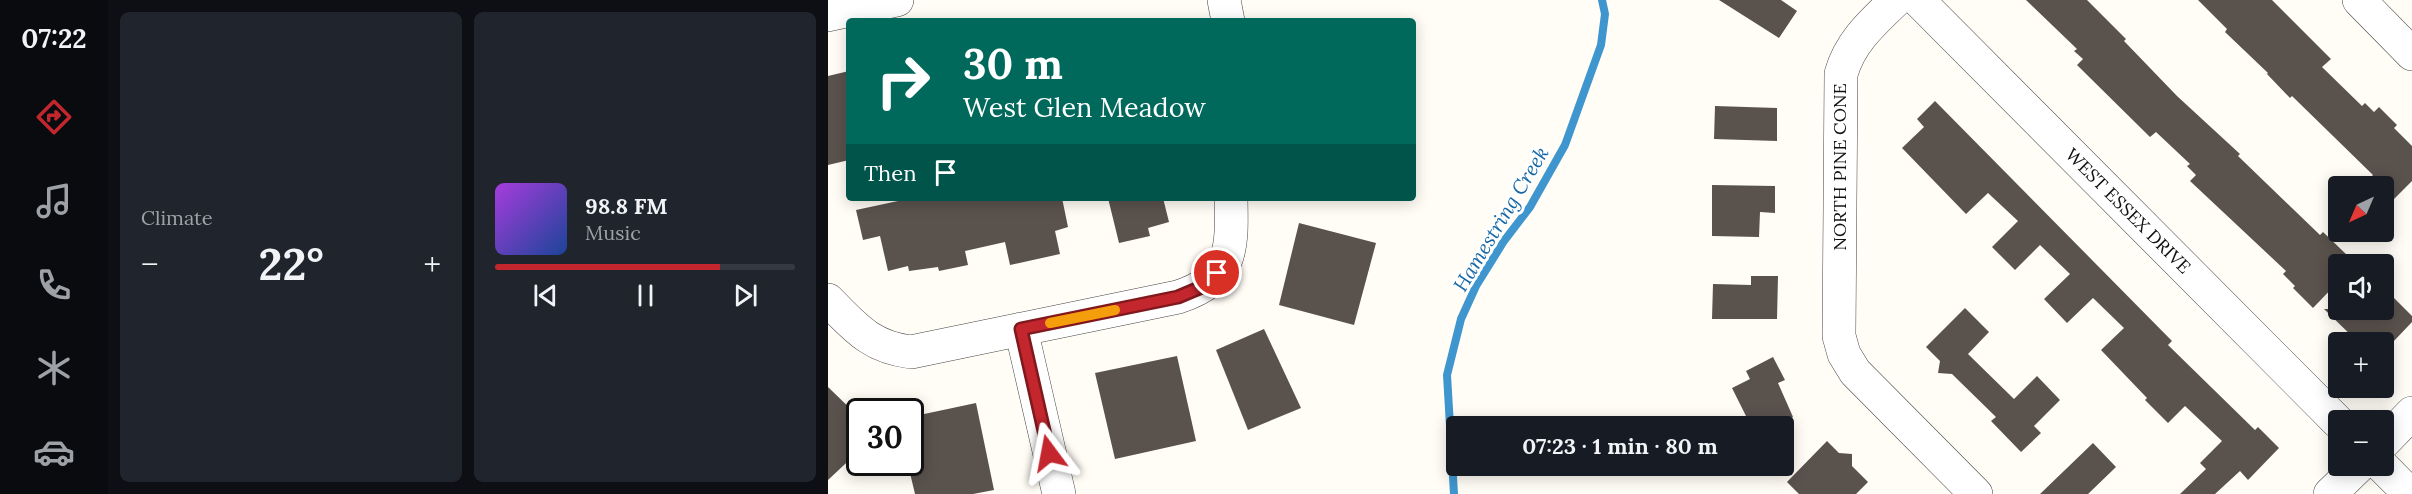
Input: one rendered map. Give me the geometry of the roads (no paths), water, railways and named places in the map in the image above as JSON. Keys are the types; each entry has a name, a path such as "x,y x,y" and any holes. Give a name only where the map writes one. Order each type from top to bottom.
{"street":[{"path":"828,15 897,0"},
{"path":"1224,0 1227,18"},
{"name":"NORTH PINE CONE","path":"1896,0 1852,45 1840,74 1839,336 1844,354 1855,372 1976,494"},
{"name":"WEST ESSEX DRIVE","path":"1918,0 2328,412"},
{"path":"2359,0 2412,54"},
{"path":"828,300 861,333 875,343 892,350 911,352 1178,297 1204,286 1227,259 1232,244 1231,201"},
{"path":"1021,329 1059,494"},
{"path":"2394,432 2412,413"},
{"path":"2330,494 2349,476"},
{"path":"2392,476 2410,494"}],"waterway":[{"name":"Hamestring Creek","path":"1454,494 1447,375 1461,319 1476,286 1504,241 1530,207 1565,145 1601,45 1605,14 1602,0"}]}
